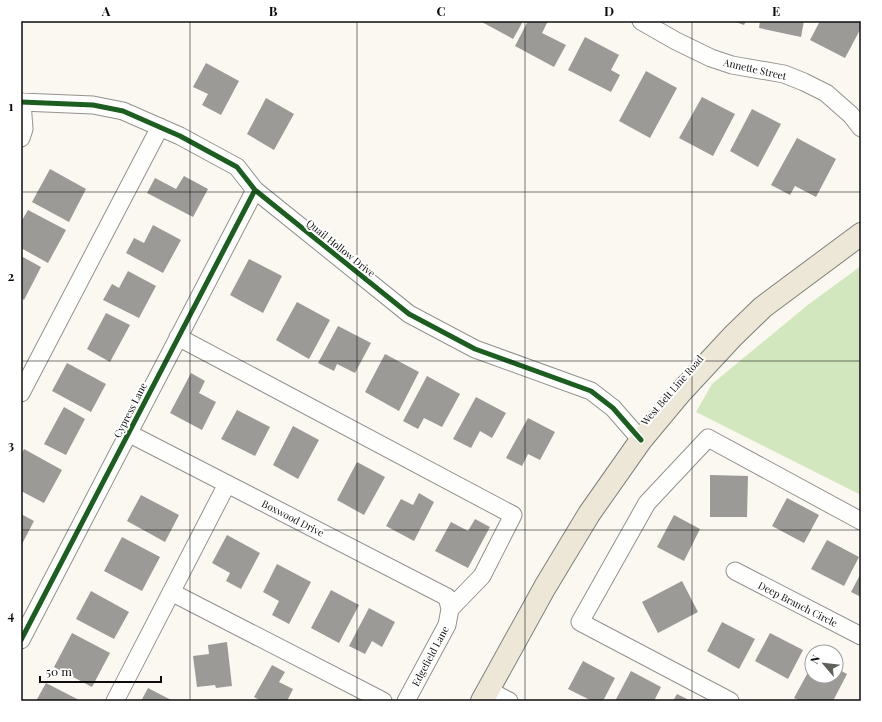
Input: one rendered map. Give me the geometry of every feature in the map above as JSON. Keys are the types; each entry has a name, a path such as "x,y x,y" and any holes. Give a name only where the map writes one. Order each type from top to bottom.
{"main road":[{"name":"West Belt Line Road","path":"485,696 545,588 589,514 641,440 697,375 733,336 763,307 861,234"}],"street":[{"name":"Annette Street","path":"641,21 676,41 711,58 732,65 784,74 804,82 826,93 850,115 861,128"},
{"name":"Quail Hollow Drive","path":"21,102 93,105 123,111 180,136 237,167 255,190 409,314 474,349 591,391 614,408 641,440"},
{"path":"21,102 24,129 21,138"},
{"path":"21,393 160,127"},
{"name":"Cypress Lane","path":"21,640 255,190"},
{"path":"178,337 513,515 482,576 450,609"},
{"name":"Boxwood Drive","path":"128,433 447,597 450,609"},
{"path":"730,701 580,622 647,503 708,438 861,521"},
{"path":"115,701 227,484"},
{"name":"Deep Branch Circle","path":"736,571 861,636"},
{"path":"171,592 383,701"},
{"name":"Edgefield Lane","path":"406,701 447,625 450,609"},
{"path":"485,696 509,701"}],"green space":[{"path":"861,266 861,495 696,412 712,384 809,304"}],"building":[{"path":"480,21 520,21 522,23 513,39"},
{"path":"528,21 548,21 542,33 566,45 554,67 515,46"},
{"path":"733,21 746,21 744,25"},
{"path":"760,21 804,21 801,37 759,28"},
{"path":"820,21 861,21 861,28 845,58 810,40"},
{"path":"585,37 619,55 611,70 620,75 611,92 568,70"},
{"path":"206,63 239,81 221,115 202,105 208,94 193,87"},
{"path":"646,71 677,88 650,138 619,121"},
{"path":"702,97 735,114 713,156 679,138"},
{"path":"266,98 294,114 274,150 247,134"},
{"path":"752,109 781,124 758,167 730,151"},
{"path":"797,138 836,159 816,197 795,186 790,195 771,185"},
{"path":"50,169 86,189 69,222 32,202"},
{"path":"184,176 208,189 193,217 147,193 155,178 176,189"},
{"path":"28,210 66,230 48,263 21,248 21,222"},
{"path":"153,225 181,240 163,273 126,253 134,238 144,243"},
{"path":"21,256 41,267 24,300 21,298"},
{"path":"249,259 282,276 263,313 230,295"},
{"path":"128,271 156,286 139,318 103,300 112,284 119,288"},
{"path":"297,302 330,320 309,359 276,340"},
{"path":"106,313 130,325 110,362 87,349"},
{"path":"338,326 371,343 355,373 337,364 334,371 318,363"},
{"path":"385,354 419,372 399,411 365,392"},
{"path":"67,363 106,384 91,412 52,391"},
{"path":"191,373 205,381 199,393 216,402 202,430 170,413"},
{"path":"427,376 460,394 442,427 424,418 418,429 403,421"},
{"path":"476,397 506,413 492,438 480,431 471,448 453,439"},
{"path":"64,407 85,419 66,455 44,444"},
{"path":"237,410 270,427 255,456 221,439"},
{"path":"528,418 555,432 540,460 528,454 522,466 506,458"},
{"path":"293,426 319,440 298,479 273,465"},
{"path":"24,449 62,470 44,503 21,491 21,455"},
{"path":"357,462 385,477 364,515 337,500"},
{"path":"710,475 748,476 747,517 710,517"},
{"path":"419,493 434,502 414,541 386,526 401,499 413,505"},
{"path":"141,495 179,515 165,542 127,521"},
{"path":"787,498 819,515 804,543 772,526"},
{"path":"21,514 34,521 21,546"},
{"path":"674,515 700,529 684,561 657,547"},
{"path":"475,519 490,527 468,568 435,551 451,522 468,531"},
{"path":"227,535 260,553 241,589 226,581 230,573 212,563"},
{"path":"122,537 160,557 142,591 104,571"},
{"path":"827,540 859,557 844,586 811,569"},
{"path":"277,564 311,582 289,624 272,615 279,601 263,592"},
{"path":"861,573 861,597 851,592"},
{"path":"682,581 698,612 658,633 642,602"},
{"path":"331,590 359,605 339,643 311,628"},
{"path":"91,591 129,612 114,639 76,619"},
{"path":"369,608 395,622 382,647 372,641 365,654 349,646"},
{"path":"722,622 755,639 739,669 707,651"},
{"path":"72,633 110,653 92,687 54,667"},
{"path":"770,633 803,650 788,679 755,661"},
{"path":"227,642 232,686 216,688 215,685 197,687 193,656 209,654 208,645"},
{"path":"583,661 615,678 603,701 592,701 568,689"},
{"path":"272,665 285,672 279,682 293,689 287,701 261,701 254,697"},
{"path":"631,671 661,687 654,701 615,701"},
{"path":"844,672 847,674 844,680"},
{"path":"804,680 804,684 842,684 833,701 800,701 794,698"},
{"path":"46,683 81,701 36,701"},
{"path":"148,688 173,701 141,701"},
{"path":"677,694 691,701 673,701"}],"cycle path":[{"path":"21,102 93,105 123,111 180,136 237,167 255,190 409,314 475,349 591,391 613,408 641,440"},
{"path":"21,640 255,190"}]}
